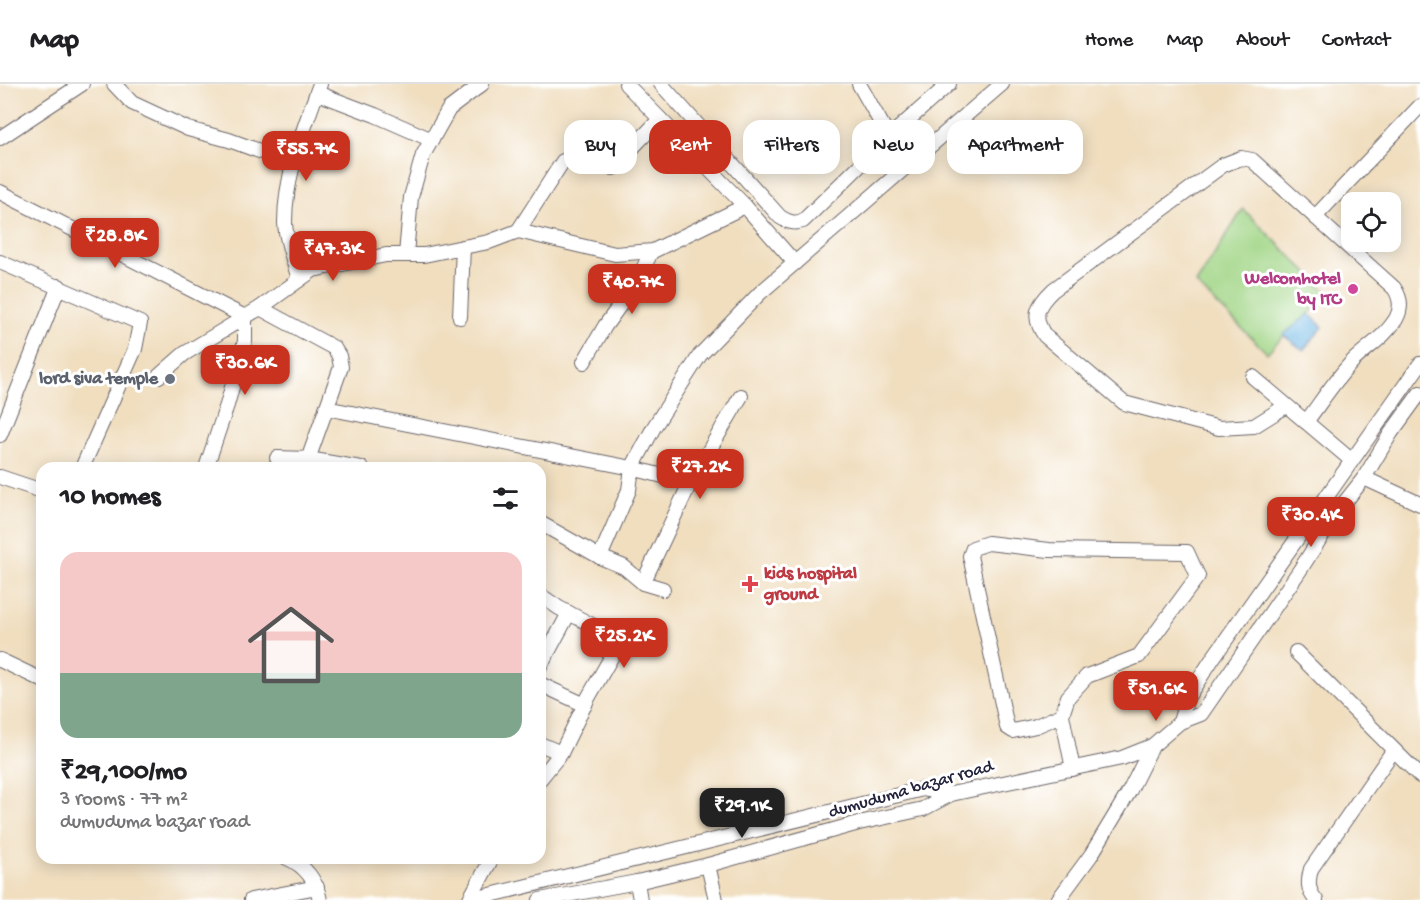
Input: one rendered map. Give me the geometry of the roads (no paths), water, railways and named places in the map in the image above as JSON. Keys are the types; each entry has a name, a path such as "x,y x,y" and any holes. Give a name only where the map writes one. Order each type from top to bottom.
{"street":[{"path":"0,138 82,84"},
{"path":"114,84 132,103 188,129 229,140 295,164"},
{"path":"406,255 411,197 423,155 449,109 482,84"},
{"path":"626,84 745,206 795,263"},
{"path":"661,84 780,217 792,223 803,220 852,173"},
{"path":"860,84 880,120"},
{"path":"908,120 949,84"},
{"path":"600,557 628,490 632,468 654,427 700,356 760,293 1002,84"},
{"path":"299,280 285,224 288,189 302,133 319,89 432,140"},
{"path":"1315,217 1420,106"},
{"path":"637,143 660,119"},
{"path":"1286,406 1254,426 1219,428 1124,403 1045,336 1037,325 1037,314 1042,301 1053,290 1223,165 1240,158 1252,160 1394,288 1400,297 1396,318 1380,339 1348,367 1306,422"},
{"path":"518,231 563,161"},
{"path":"0,192 245,317"},
{"path":"159,376 184,354 260,308 313,270 386,255 424,255 489,242 518,231 615,254 651,252 745,206"},
{"path":"460,317 464,247"},
{"path":"584,362 605,326 638,280 651,252"},
{"path":"0,261 140,322 135,350 85,462"},
{"path":"0,435 59,286"},
{"path":"260,308 334,348 339,356 341,367 307,462"},
{"path":"208,462 245,341 245,317"},
{"path":"1180,722 1187,698 1213,658 1420,363"},
{"path":"1253,377 1352,460"},
{"path":"1058,900 1091,855 1129,792 1152,746 1180,722 1201,714 1420,393"},
{"path":"643,582 690,483 741,396"},
{"path":"326,408 632,468 690,483"},
{"path":"277,458 296,462"},
{"path":"0,477 36,489"},
{"path":"1364,478 1420,504"},
{"path":"546,526 600,557 624,567 643,582 663,589"},
{"path":"1062,715 1036,726 1013,731 1007,727 970,556 973,548 988,543 1049,550 1187,552 1198,576 1139,656 1087,676 1068,697 1062,715 1073,769"},
{"path":"546,599 621,640 561,753 546,772"},
{"path":"546,656 569,613"},
{"path":"1296,652 1420,776"},
{"path":"0,660 36,677"},
{"path":"546,687 585,705"},
{"name":"dumuduma bazar road","path":"540,900 637,882 708,865 923,809 951,794 1122,758 1152,746"},
{"path":"546,747 561,753"},
{"path":"1316,900 1309,889 1311,869 1393,751"},
{"path":"469,900 923,789 951,794"},
{"path":"251,900 319,893 311,876 299,864"},
{"path":"469,900 489,864"},
{"path":"708,865 716,900"},
{"path":"637,882 640,900"}],"water":[{"path":"1309,314 1323,327 1303,350 1283,335"}],"place":[{"name":"Welcomhotel by ITC","path":"1353,289"},
{"name":"lord siva temple","path":"170,379"},
{"name":"kids hospital ground","path":"750,584"}]}
